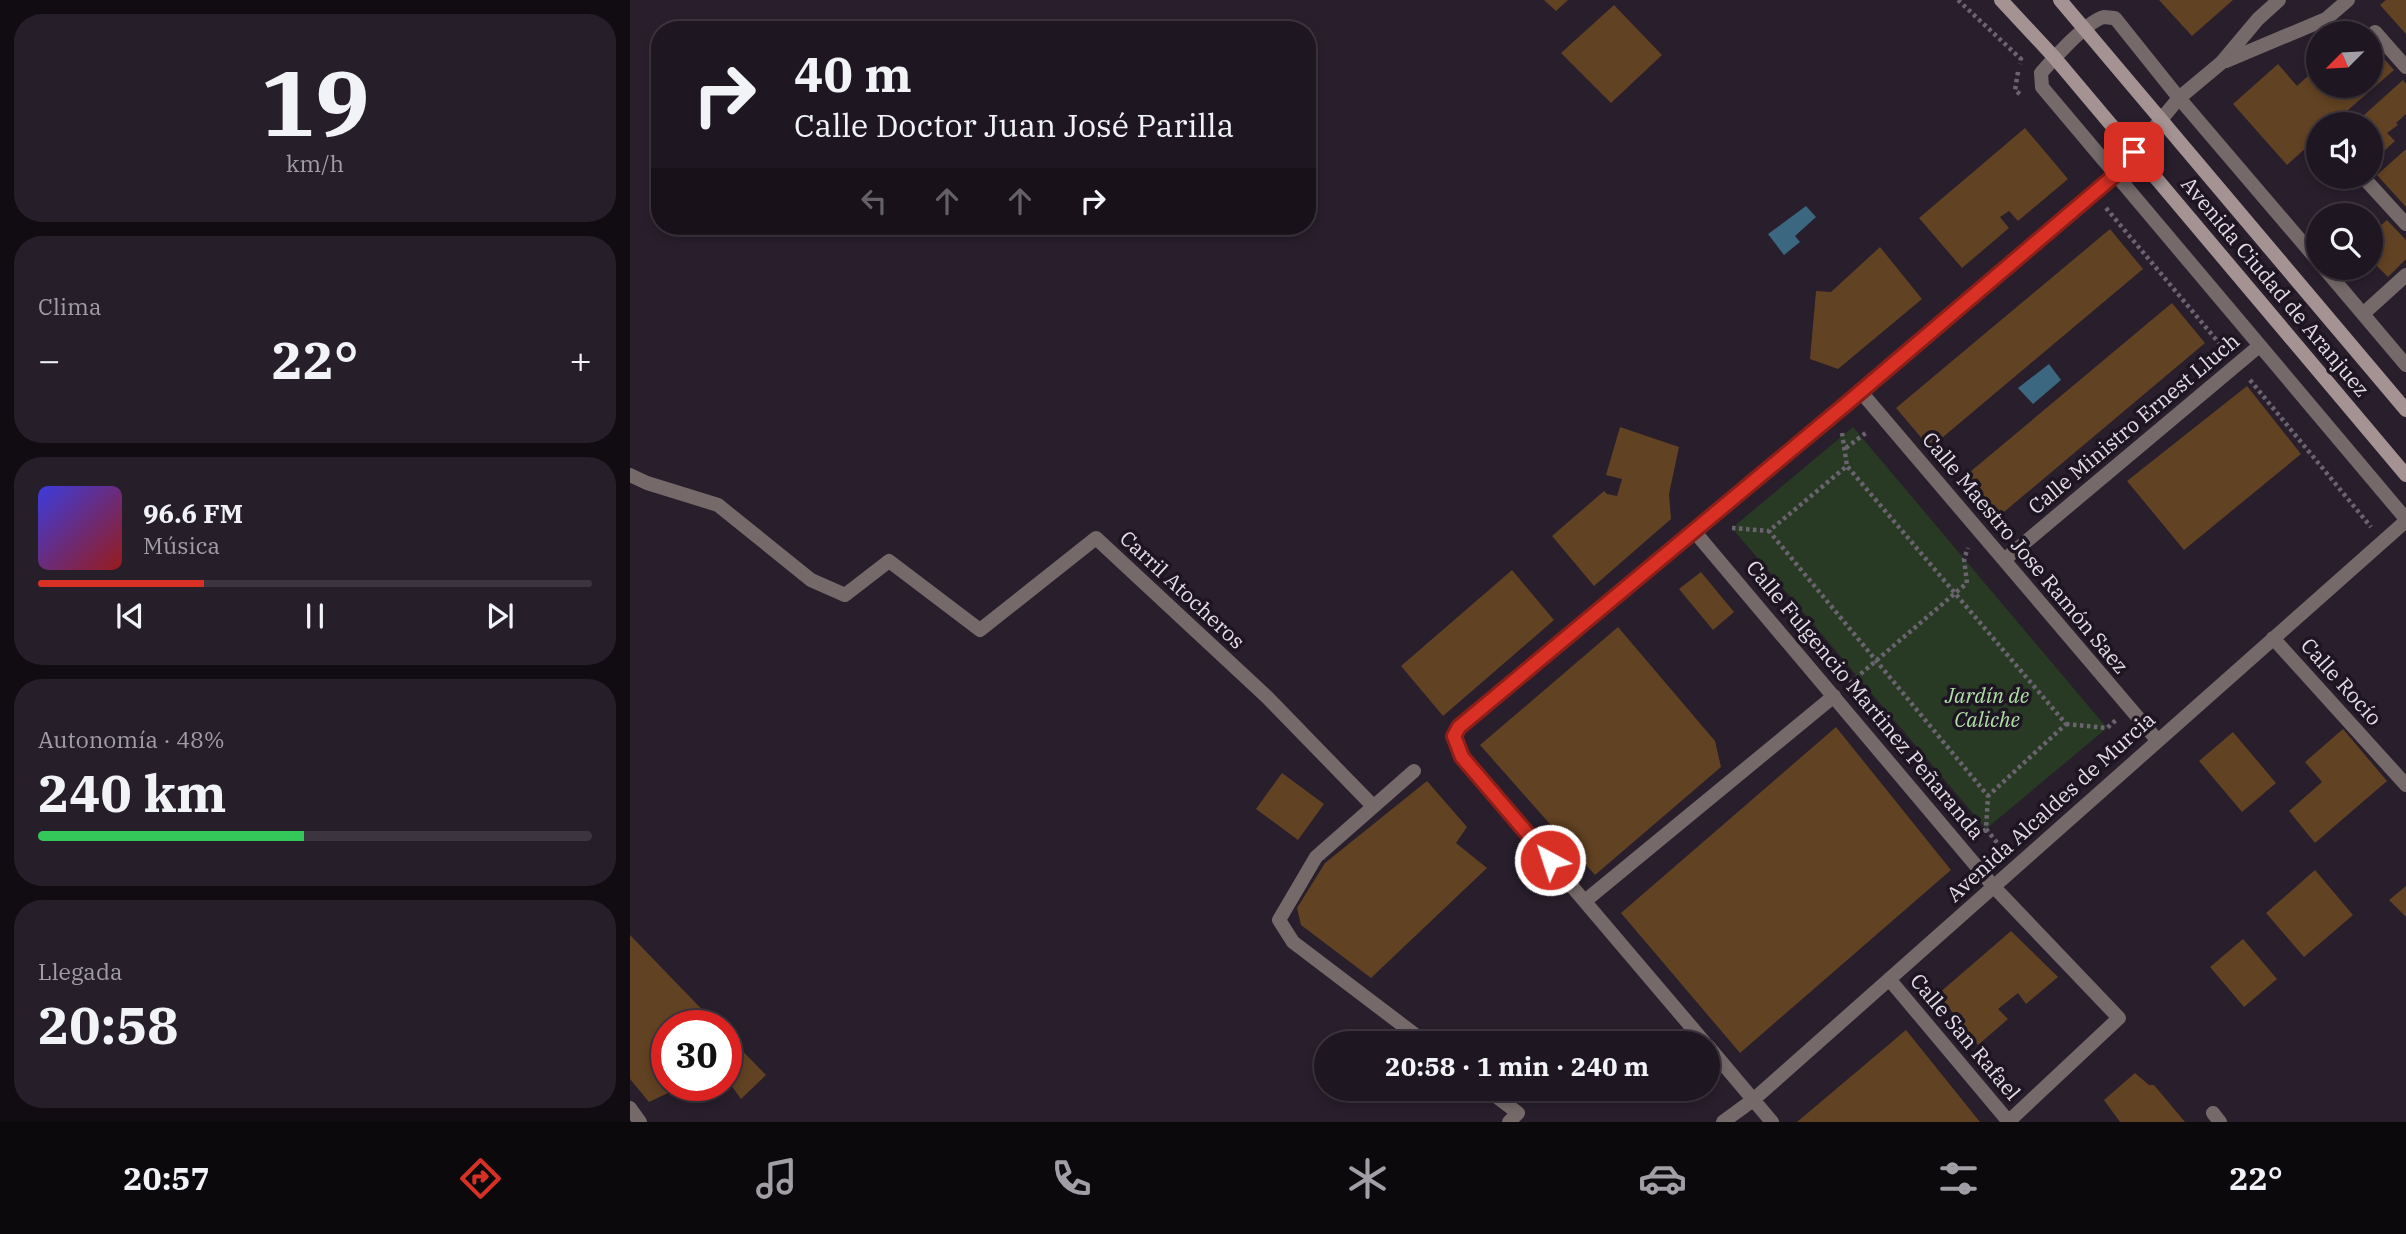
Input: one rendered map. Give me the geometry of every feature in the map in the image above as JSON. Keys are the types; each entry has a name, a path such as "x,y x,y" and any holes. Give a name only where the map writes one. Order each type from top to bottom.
{"main road":[{"name":"Avenida Ciudad de Aranjuez","path":"2001,0 2054,57 2406,475"},
{"name":"Avenida Ciudad de Aranjuez","path":"2060,0 2406,410"}],"street":[{"path":"1695,1031 1462,757 1454,736 1459,727 2115,175 2179,98 2221,63 2258,19 2279,0"},
{"path":"2221,63 2326,19 2348,0"},
{"path":"2306,247 2179,98 2115,18 2102,17 2084,30 2040,73 2042,87 2406,520"},
{"path":"2384,42 2406,66"},
{"path":"2374,189 2406,224"},
{"path":"2363,314 2406,275"},
{"path":"2334,280 2406,365"},
{"name":"Calle Ministro Ernest Lluch","path":"2004,560 2258,347"},
{"name":"Calle Maestro Jose Ramón Saez","path":"1860,392 2158,741"},
{"name":"Carril Atocheros","path":"630,475 718,505 811,580 845,595 889,561 980,630 1096,538 1267,697 1373,806"},
{"name":"Avenida Alcaldes de Murcia","path":"1723,1122 1753,1100 2406,520"},
{"name":"Calle Fulgencio Martinez Peñaranda","path":"1694,531 1994,887 2119,1018 2009,1122"},
{"name":"Calle Rocío","path":"2273,638 2406,785"},
{"path":"1585,901 1834,696"},
{"path":"1410,1031 1293,942 1279,920 1316,857 1414,771"},
{"name":"Calle San Rafael","path":"1889,979 2009,1122"},
{"path":"1720,1061 1772,1122"},
{"path":"1497,1101 1513,1118 1530,1122"},
{"path":"630,1108 640,1122"}],"path":[{"path":"1958,0 2021,59 2015,90 2024,97"},
{"path":"2092,193 2237,363 2384,542"},
{"path":"1829,418 1844,434 1847,466 2066,724 2107,728 2130,709"},
{"path":"1845,449 1883,418"},
{"path":"1709,549 1732,528 1769,531 1847,466"},
{"path":"1834,696 1967,583 1964,559 1976,527"},
{"path":"1769,531 1988,796 1986,829 1963,848"},
{"path":"1988,796 2066,724"}],"green space":[{"name":"Jardín de Caliche","path":"1853,427 2107,728 1986,829 1732,528"}],"water":[{"path":"1806,206 1816,217 1795,236 1800,242 1784,255 1768,234"},
{"path":"2049,364 2061,380 2033,404 2018,388"}],"building":[{"path":"1544,0 1568,0 1556,11"},
{"path":"2159,0 2233,0 2192,36"},
{"path":"2386,0 2406,0 2406,34 2380,5"},
{"path":"1614,5 1662,55 1611,103 1561,53"},
{"path":"2384,59 2394,70 2384,79"},
{"path":"2278,64 2297,86 2306,78 2306,98 2362,98 2346,112 2306,112 2306,148 2287,165 2233,104"},
{"path":"2403,80 2406,84 2406,114 2396,123 2398,125 2387,133 2395,141 2383,152 2383,112 2367,112"},
{"path":"2025,128 2068,179 2018,221 2009,211 2000,217 2009,228 1962,268 1919,218"},
{"path":"2406,149 2406,207 2383,182 2383,170"},
{"path":"2387,220 2406,240 2406,259 2388,277 2383,272 2383,224"},
{"path":"2110,229 2143,269 1930,448 1896,408"},
{"path":"1880,247 1922,299 1838,369 1810,359 1816,291 1831,292"},
{"path":"2172,303 2205,343 1992,522 1958,482"},
{"path":"2247,386 2301,454 2184,550 2127,481"},
{"path":"1620,427 1679,447 1669,494 1671,519 1594,586 1552,536 1604,491 1617,496 1622,479 1606,475"},
{"path":"1512,570 1554,620 1443,716 1401,666"},
{"path":"1701,572 1734,612 1713,630 1679,589"},
{"path":"1618,627 1715,741 1721,767 1595,875 1480,745"},
{"path":"1836,727 1951,870 1740,1053 1621,913"},
{"path":"2343,729 2387,781 2315,843 2289,811 2322,782 2305,762"},
{"path":"2233,732 2276,783 2242,812 2199,761"},
{"path":"1282,773 1324,804 1298,840 1256,809"},
{"path":"1427,781 1467,827 1456,843 1487,868 1371,978 1301,925 1297,908 1325,863"},
{"path":"2315,870 2353,915 2304,957 2266,913"},
{"path":"2406,886 2406,917 2389,900"},
{"path":"2011,931 2058,977 2026,1004 2018,993 1998,1009 2008,1019 1978,1045 1938,994"},
{"path":"630,935 703,1010 651,1010 651,1101 649,1102 630,1079"},
{"path":"2243,939 2277,979 2244,1007 2210,967"},
{"path":"1906,1030 1980,1122 1797,1122"},
{"path":"742,1050 766,1075 742,1098"},
{"path":"2135,1073 2149,1085 2154,1085 2185,1122 2120,1122 2104,1100"}],"route":[{"path":"1550,860 1462,757 1454,736 1459,727 2115,175 2134,152"}]}
